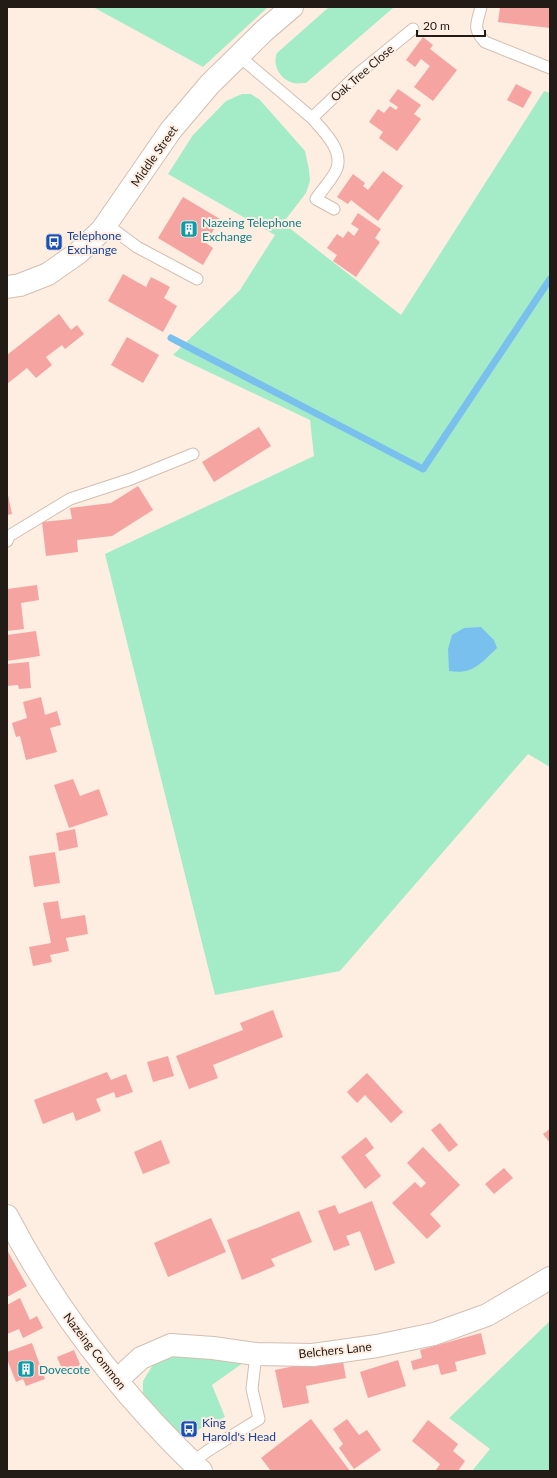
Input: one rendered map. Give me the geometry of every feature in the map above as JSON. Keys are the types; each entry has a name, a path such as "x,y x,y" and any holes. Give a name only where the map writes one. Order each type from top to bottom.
{"street":[{"name":"Middle Street","path":"7,287 20,285 48,274 78,253 106,224 171,130 210,84 265,30 292,7"},
{"name":"Nazeing Common","path":"7,1216 29,1258 68,1318 117,1380 176,1446 197,1467"},
{"name":"Belchers Lane","path":"117,1380 141,1358 171,1345 213,1348 256,1354 313,1355 377,1346 434,1334 487,1315 550,1278"}],"lane":[{"path":"481,7 476,29 477,34 486,42 550,68"},
{"name":"Oak Tree Close","path":"312,118 359,73 413,29"},
{"path":"239,56 312,118 330,138 338,157 337,169 316,199 334,209"},
{"path":"106,224 137,247 197,279"},
{"path":"7,541 9,536 70,499 131,480 193,454"},
{"path":"197,1467 210,1450 259,1420 252,1390 256,1354"}],"green space":[{"path":"93,7 268,7 203,67"},
{"path":"329,7 393,8 306,83 295,83 288,81 281,75 276,67 277,53"},
{"path":"544,91 550,93 550,767 528,754 340,971 215,995 105,554 314,456 310,420 173,355 240,290 275,235 168,174 193,135 226,101 242,94 251,94 260,100 305,151 310,181 306,193 283,223 401,315"},
{"path":"550,1321 550,1471 472,1471 490,1449 449,1418"},
{"path":"175,1349 250,1358 212,1385 225,1417 181,1438 143,1397 143,1381 156,1360"}],"water":[{"path":"481,627 494,640 497,648 476,667 464,671 449,671 448,649 452,635 464,628"}],"building":[{"path":"500,7 550,7 550,28 498,22"},
{"path":"423,37 433,45 430,49 457,70 433,101 414,87 430,66 421,59 415,67 406,60"},
{"path":"516,84 532,92 523,108 507,100"},
{"path":"398,89 421,105 414,114 421,119 397,151 379,138 383,132 369,122 378,109 384,113 390,106 396,110 398,107 389,101"},
{"path":"383,171 403,186 378,221 351,200 348,204 337,197 353,174 365,183 363,186 368,190"},
{"name":"Nazeing Telephone Exchange","path":"183,197 220,219 206,243 213,248 203,265 158,238"},
{"path":"358,213 381,229 375,238 380,242 356,277 333,261 337,255 327,248 337,234 343,238 348,231 354,236 359,229 351,224"},
{"path":"123,274 146,287 151,277 170,287 164,298 177,306 163,332 108,301"},
{"path":"59,314 71,330 77,325 84,334 65,349 62,345 46,357 52,365 36,378 27,368 7,384 7,355"},
{"path":"127,337 159,355 143,383 111,365"},
{"path":"259,427 271,446 214,482 202,462"},
{"path":"138,486 153,510 112,536 77,540 78,552 46,556 42,522 72,519 70,508 111,503"},
{"path":"7,490 12,514 7,515"},
{"path":"37,585 39,600 21,603 24,629 7,631 7,589"},
{"path":"36,631 40,656 7,661 7,635"},
{"path":"29,662 31,688 19,689 18,685 7,686 7,664"},
{"path":"41,697 45,715 57,711 61,725 50,728 57,752 26,760 20,736 16,737 12,723 27,718 23,702"},
{"path":"73,779 80,796 99,789 108,815 69,828 54,785"},
{"path":"75,829 78,847 59,851 56,833"},
{"path":"55,852 60,883 34,887 29,856"},
{"path":"58,901 61,919 85,915 88,934 66,938 69,951 50,955 52,962 33,966 29,947 51,943 43,903"},
{"path":"273,1010 283,1037 213,1065 218,1078 189,1089 176,1056 243,1030 240,1023"},
{"path":"168,1056 174,1076 153,1082 147,1062"},
{"path":"107,1072 111,1080 126,1074 133,1092 116,1098 114,1092 96,1099 101,1111 76,1121 73,1112 43,1124 34,1100"},
{"path":"367,1073 403,1112 391,1123 365,1095 357,1103 347,1092"},
{"path":"440,1123 458,1145 449,1152 431,1130"},
{"path":"550,1129 550,1143 543,1134"},
{"path":"366,1137 374,1148 365,1155 381,1176 365,1189 341,1157"},
{"path":"161,1140 170,1163 143,1174 134,1152"},
{"path":"423,1147 460,1185 430,1214 441,1226 427,1239 392,1203 415,1182 421,1188 426,1183 407,1163"},
{"path":"504,1168 513,1178 494,1194 485,1184"},
{"path":"372,1201 395,1263 375,1271 360,1231 346,1236 350,1245 334,1251 318,1211 335,1205 339,1214"},
{"path":"299,1211 312,1242 271,1259 275,1266 242,1280 227,1240"},
{"path":"211,1218 226,1252 168,1277 154,1243"},
{"path":"7,1250 27,1286 7,1297"},
{"path":"20,1298 30,1320 37,1316 43,1328 23,1338 19,1329 7,1334 7,1305"},
{"path":"481,1333 486,1354 455,1362 457,1371 441,1375 438,1364 413,1370 411,1361 422,1358 420,1350"},
{"name":"Dovecote","path":"32,1343 45,1379 26,1386 23,1379 16,1382 7,1359 7,1352"},
{"path":"74,1350 82,1369 65,1376 57,1357"},
{"path":"342,1356 346,1378 306,1386 309,1403 283,1408 275,1370"},
{"path":"398,1360 406,1386 368,1398 360,1372"},
{"path":"311,1419 350,1471 271,1471 261,1458"},
{"path":"347,1419 359,1435 367,1430 381,1450 354,1469 339,1448 343,1444 333,1429"},
{"path":"428,1420 458,1444 453,1451 465,1461 458,1471 437,1471 436,1470 440,1464 412,1441"}],"waterway":[{"path":"171,338 423,469 550,279"}],"place":[{"name":"Nazeing Telephone Exchange","path":"189,229"},
{"name":"Telephone Exchange","path":"54,242"},
{"name":"Dovecote","path":"26,1369"},
{"name":"King Harold's Head","path":"189,1429"}]}
